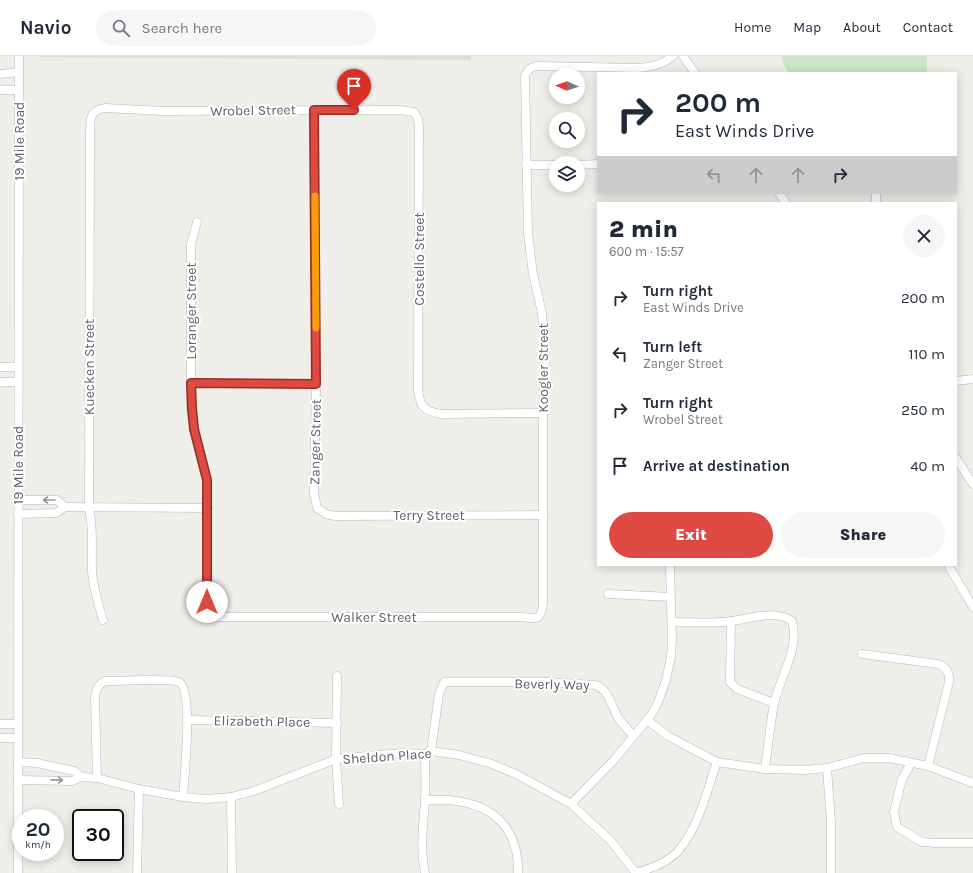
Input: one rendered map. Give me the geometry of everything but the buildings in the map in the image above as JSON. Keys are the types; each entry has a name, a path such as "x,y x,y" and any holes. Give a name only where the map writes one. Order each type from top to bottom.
{"street":[{"name":"19 Mile Road","path":"18,873 19,56"},
{"name":"Koogler Street","path":"538,618 541,615 543,604 543,413 545,354 543,320 530,255 527,207 524,82 527,71 536,66 615,68 652,67 666,62 673,56"},
{"path":"683,56 694,72"},
{"path":"0,74 19,72"},
{"path":"0,90 19,90"},
{"name":"Wrobel Street","path":"92,113 96,110 106,108 164,111 400,110 414,112"},
{"name":"Zanger Street","path":"314,110 316,384 314,493 317,508"},
{"name":"Costello Street","path":"414,112 420,126 418,390 420,403 422,407 427,410 441,414 543,413"},
{"name":"Kuecken Street","path":"92,113 90,134 89,508 91,518 92,571 94,590 103,620"},
{"path":"585,164 597,164"},
{"path":"526,165 549,165"},
{"name":"Loranger Street","path":"197,222 192,244 192,418 207,480 207,602 210,614"},
{"path":"0,367 18,367"},
{"path":"957,381 973,379"},
{"path":"0,382 18,382"},
{"path":"191,383 316,384"},
{"path":"957,460 973,484"},
{"path":"18,500 57,500 65,507"},
{"path":"18,514 56,513 65,507 208,508"},
{"name":"Terry Street","path":"317,508 326,514 335,516 543,515"},
{"path":"571,804 614,760 647,720 657,705 669,668 672,641 670,566"},
{"path":"949,566 973,607"},
{"path":"608,594 670,597"},
{"name":"Walker Street","path":"210,614 218,617 538,618"},
{"path":"672,622 731,621 774,615 784,616 792,621 794,632 793,642 790,657 774,703 765,769"},
{"path":"731,621 730,682 737,689 774,703"},
{"path":"862,654 938,664 946,669 950,677 928,766"},
{"path":"337,676 336,760 339,804"},
{"path":"98,778 95,697 96,690 100,684 105,681 168,680 179,682 183,686 186,694 188,720 183,797"},
{"name":"Beverly Way","path":"428,753 439,694 444,682 546,682 596,685 601,687 608,696 618,718 634,736"},
{"name":"Elizabeth Place","path":"188,720 337,723"},
{"path":"647,720 668,736 717,762 765,769 804,770 827,768 864,758 889,758 928,766 973,783"},
{"path":"0,724 18,724"},
{"path":"0,738 18,738"},
{"name":"Sheldon Place","path":"18,780 72,781 82,777 98,778 139,789 183,797 206,799 231,797 254,791 336,760 405,753 459,755 489,763 516,774 571,804 610,840 636,873"},
{"path":"425,873 422,858 422,842 428,753"},
{"name":"Sheldon Place","path":"18,762 37,763 74,771 82,777"},
{"path":"636,873 646,870 667,859 682,846 689,836 698,817 717,762"},
{"path":"911,763 902,779 894,812 897,827 922,842 937,844 973,843"},
{"path":"827,768 831,822 831,873"},
{"path":"137,873 139,789"},
{"path":"231,797 232,873"},
{"path":"425,800 456,801 474,805 498,818 507,830 515,846 518,873"}],"shaded area":[{"path":"471,56 471,60 39,57"}],"green space":[{"path":"781,56 927,56 927,72 788,72"}],"slow traffic":[{"path":"315,196 316,328"}],"route":[{"path":"207,602 207,480 192,418 191,383 316,384 314,110 354,110"}]}
